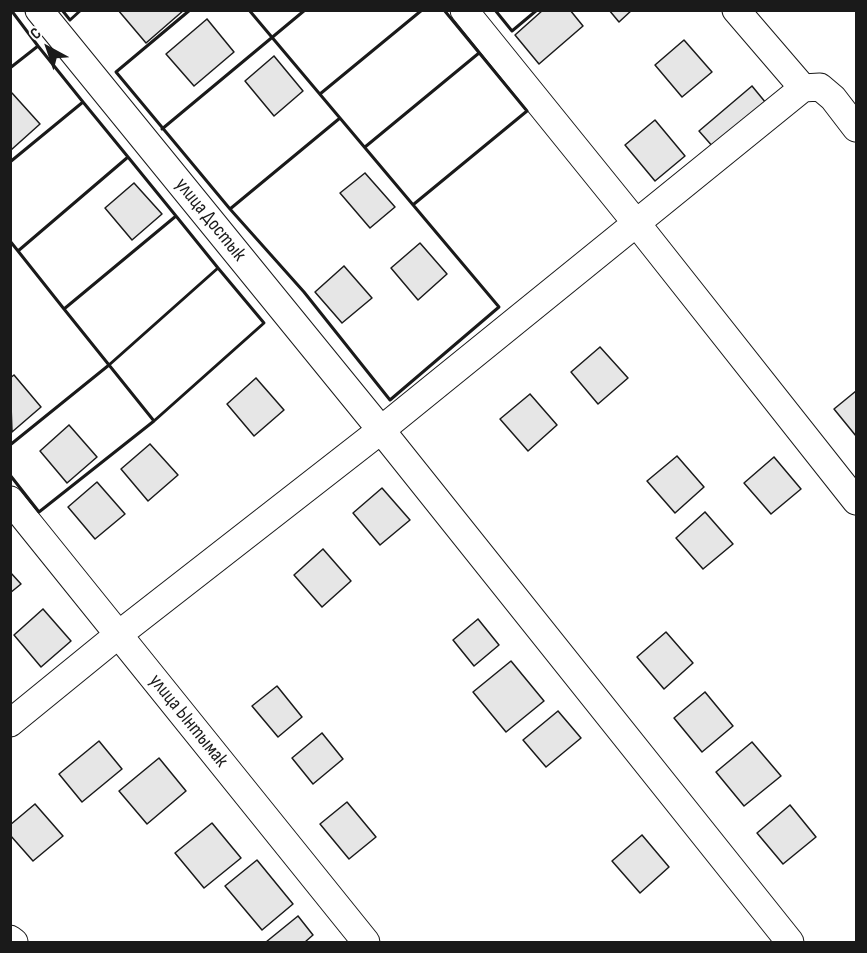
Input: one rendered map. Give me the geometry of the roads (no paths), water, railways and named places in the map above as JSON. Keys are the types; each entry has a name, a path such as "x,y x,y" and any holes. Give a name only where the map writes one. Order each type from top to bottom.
{"street":[{"name":"улица Достык","path":"39,10 381,430 790,942"},
{"path":"464,10 856,501"},
{"path":"736,10 803,88"},
{"path":"10,723 118,635 381,430 803,88 820,87 833,98 856,128"},
{"name":"улица Ынтымак","path":"10,500 366,942"},
{"path":"10,939 14,942"}]}
